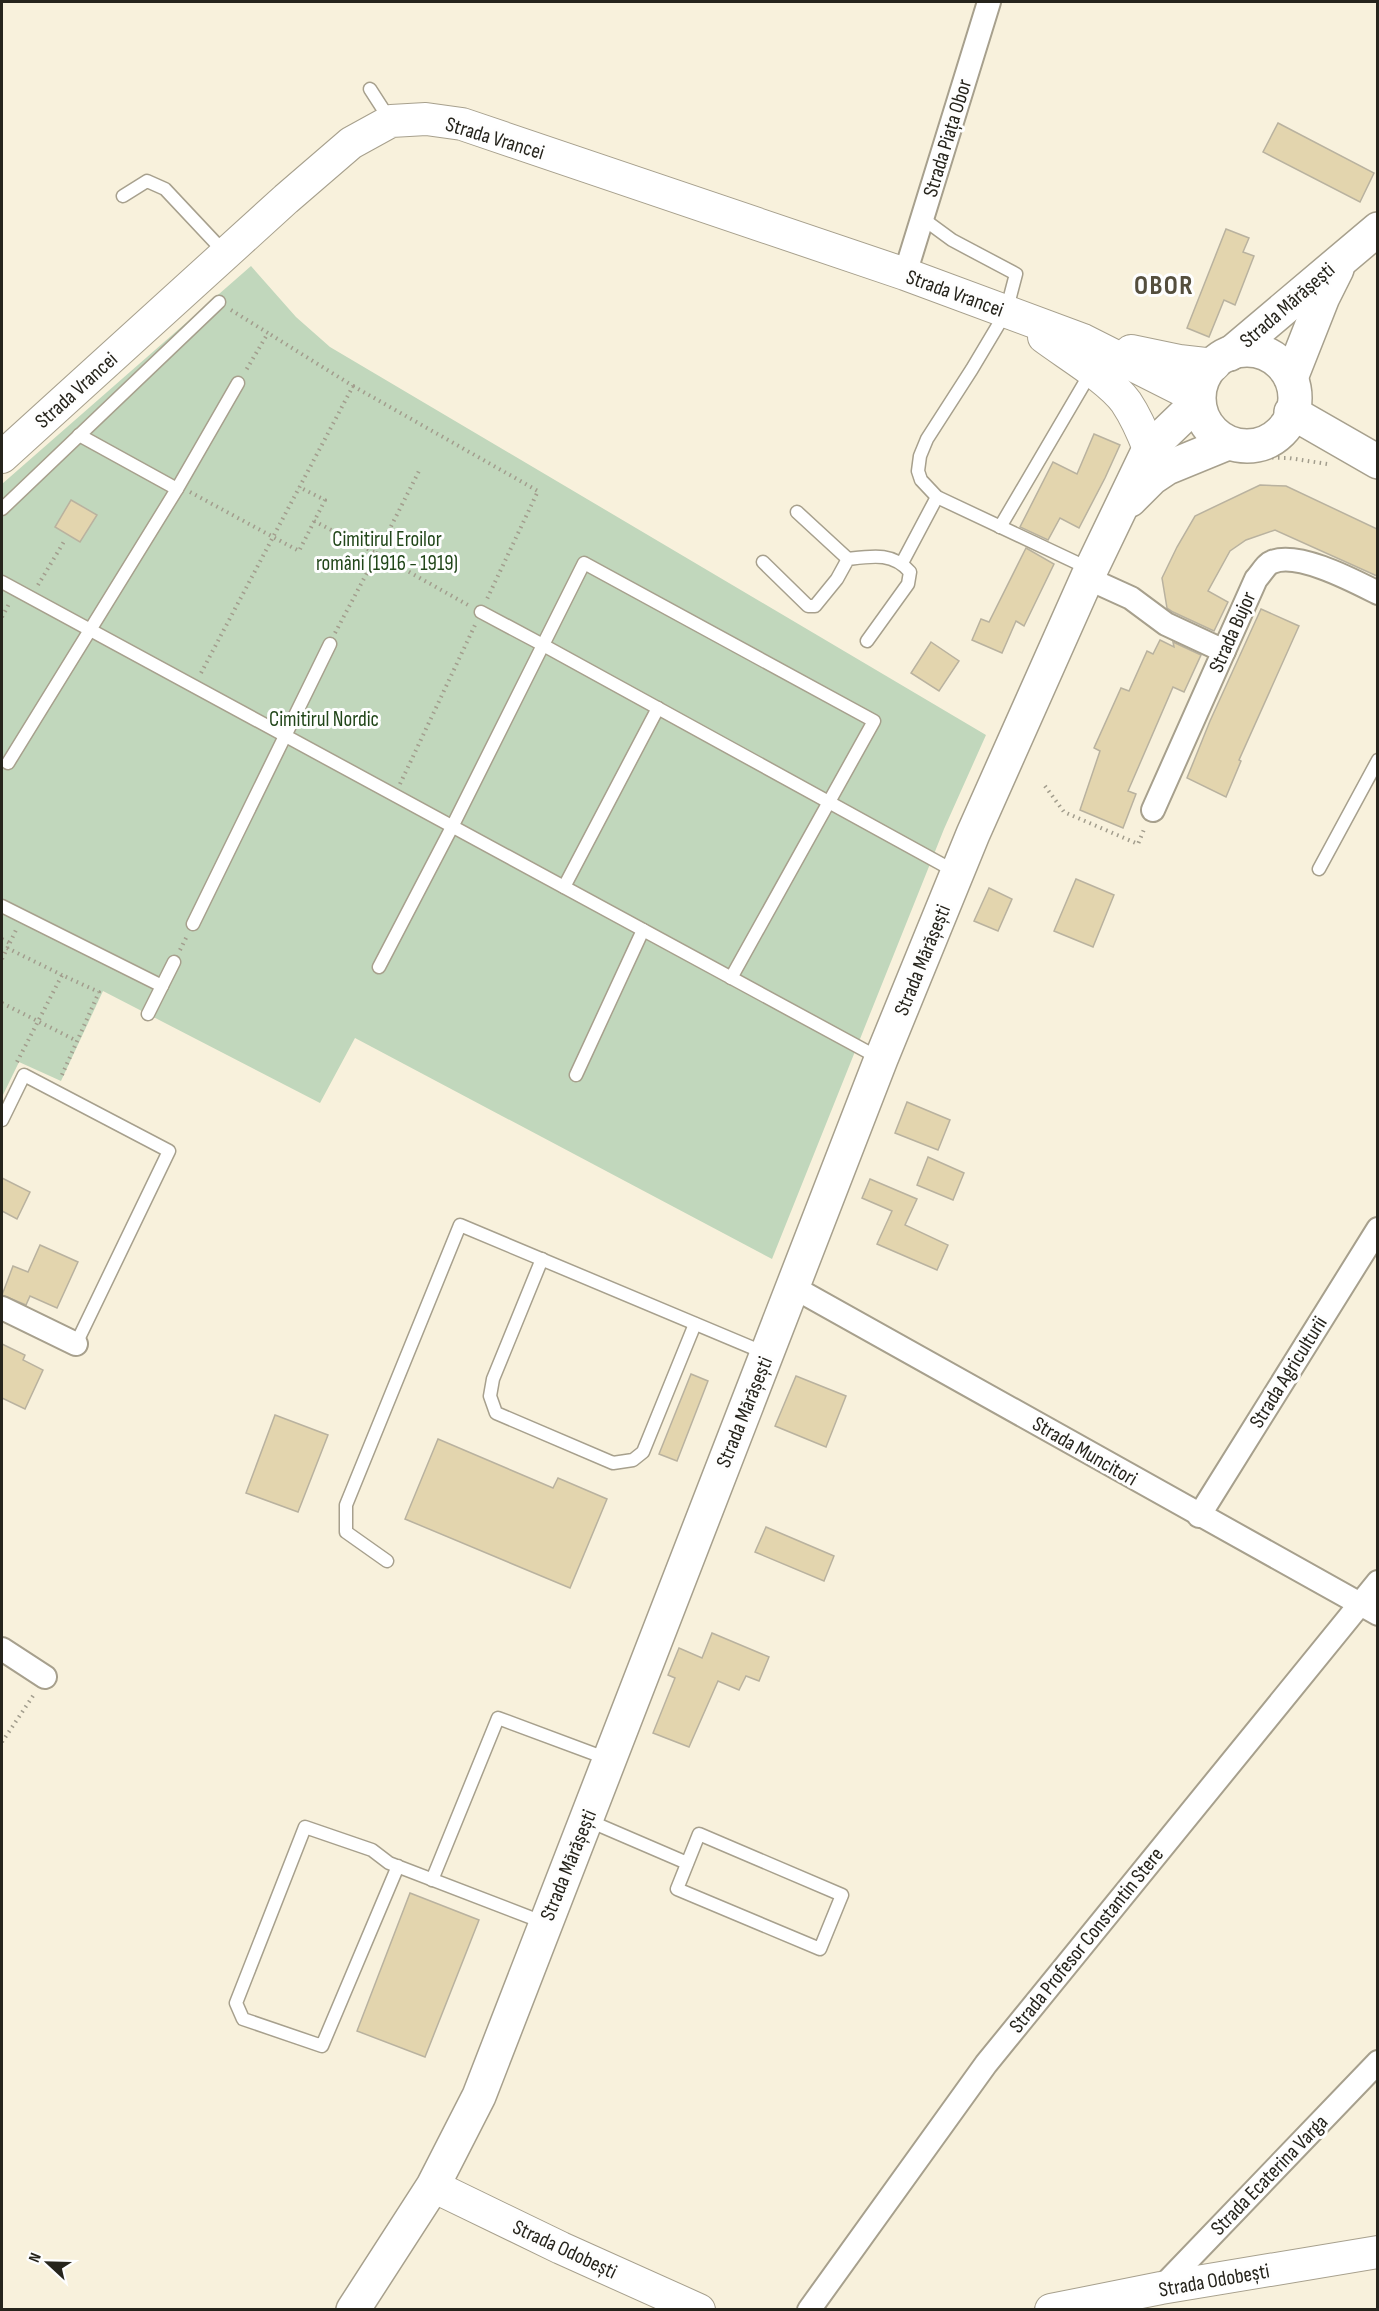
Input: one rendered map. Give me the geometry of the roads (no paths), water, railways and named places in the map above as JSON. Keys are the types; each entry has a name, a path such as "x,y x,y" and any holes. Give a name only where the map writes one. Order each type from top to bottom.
{"main road":[{"name":"Strada Mărășești","path":"1222,359 1377,229"},
{"name":"Strada Mărășești","path":"1292,378 1323,297 1344,256"},
{"path":"1244,351 1258,351 1272,357 1292,378 1294,394 1291,412 1277,436 1266,443 1237,450 1211,430 1205,421 1198,400 1203,381 1222,359 1244,351"},
{"name":"Strada Mărășești","path":"353,2310 433,2186 479,2096 544,1923 881,1059 958,873 1089,574 1149,449 1198,400"},
{"path":"1291,412 1377,462"},
{"name":"Strada Mărășești","path":"1123,507 1152,478 1167,468 1237,450"}],"street":[{"name":"Strada Piața Obor","path":"905,274 989,2"},
{"name":"Strada Vrancei","path":"3,454 351,143 391,121 426,119 462,124 905,274 1083,340 1198,400"},
{"path":"1009,313 1108,384 1125,400 1142,430 1149,449"},
{"name":"Strada Vrancei","path":"1083,340 1179,361 1222,359"},
{"name":"Strada Bujor","path":"1153,810 1256,579 1271,562 1292,559 1347,578 1377,593"},
{"path":"1089,574 1131,598 1166,624 1224,651"},
{"name":"Strada Agriculturii","path":"1199,1516 1377,1229"},
{"name":"Strada Muncitori","path":"794,1287 1368,1609"},
{"path":"2,1308 76,1344"},
{"name":"Strada Profesor Constantin Stere","path":"809,2310 986,2064 1368,1609 1377,1582"},
{"path":"2,1649 45,1677"},
{"name":"Strada Ecaterina Varga","path":"1161,2288 1377,2062"},
{"name":"Strada Odobești","path":"433,2186 561,2248 699,2310"},
{"name":"Strada Odobești","path":"1051,2310 1161,2288 1377,2252"}],"lane":[{"path":"370,89 391,121"},
{"path":"123,196 147,182 165,189 226,254"},
{"path":"922,218 951,240 1016,274 1009,313 927,439 920,456 918,471 921,480 937,497 1089,574"},
{"path":"2,509 219,302"},
{"path":"1000,527 1091,372"},
{"path":"8,763 178,488 238,383"},
{"path":"79,435 178,488"},
{"path":"902,562 937,497"},
{"path":"797,512 848,559 880,555 902,562 910,572 908,584 867,640"},
{"path":"763,562 808,606 815,606 837,579 848,559"},
{"path":"379,967 584,563 874,720 731,978"},
{"path":"2,582 881,1059"},
{"path":"481,612 958,873"},
{"path":"193,924 330,644"},
{"path":"564,887 657,708"},
{"path":"1319,869 1377,760"},
{"path":"2,906 162,986"},
{"path":"576,1075 643,930"},
{"path":"148,1014 174,962"},
{"path":"2,1120 24,1075 170,1151 76,1344"},
{"path":"387,1561 346,1532 346,1504 460,1225 767,1354"},
{"path":"542,1260 493,1379 490,1396 496,1413 613,1463 633,1460 643,1452 695,1324"},
{"path":"432,1880 498,1718 609,1760"},
{"path":"586,1820 687,1863"},
{"path":"398,1866 322,2046 243,2019 236,2003 305,1827 372,1850 398,1866 544,1923"},
{"path":"699,1834 842,1895 820,1949 677,1889 687,1863 699,1834"}],"district":[{"name":"OBOR","path":"1164,285"}],"park label":[{"name":"Cimitirul Eroilor români (1916 - 1919)","path":"387,551"},
{"name":"Cimitirul Nordic","path":"324,719"}]}
